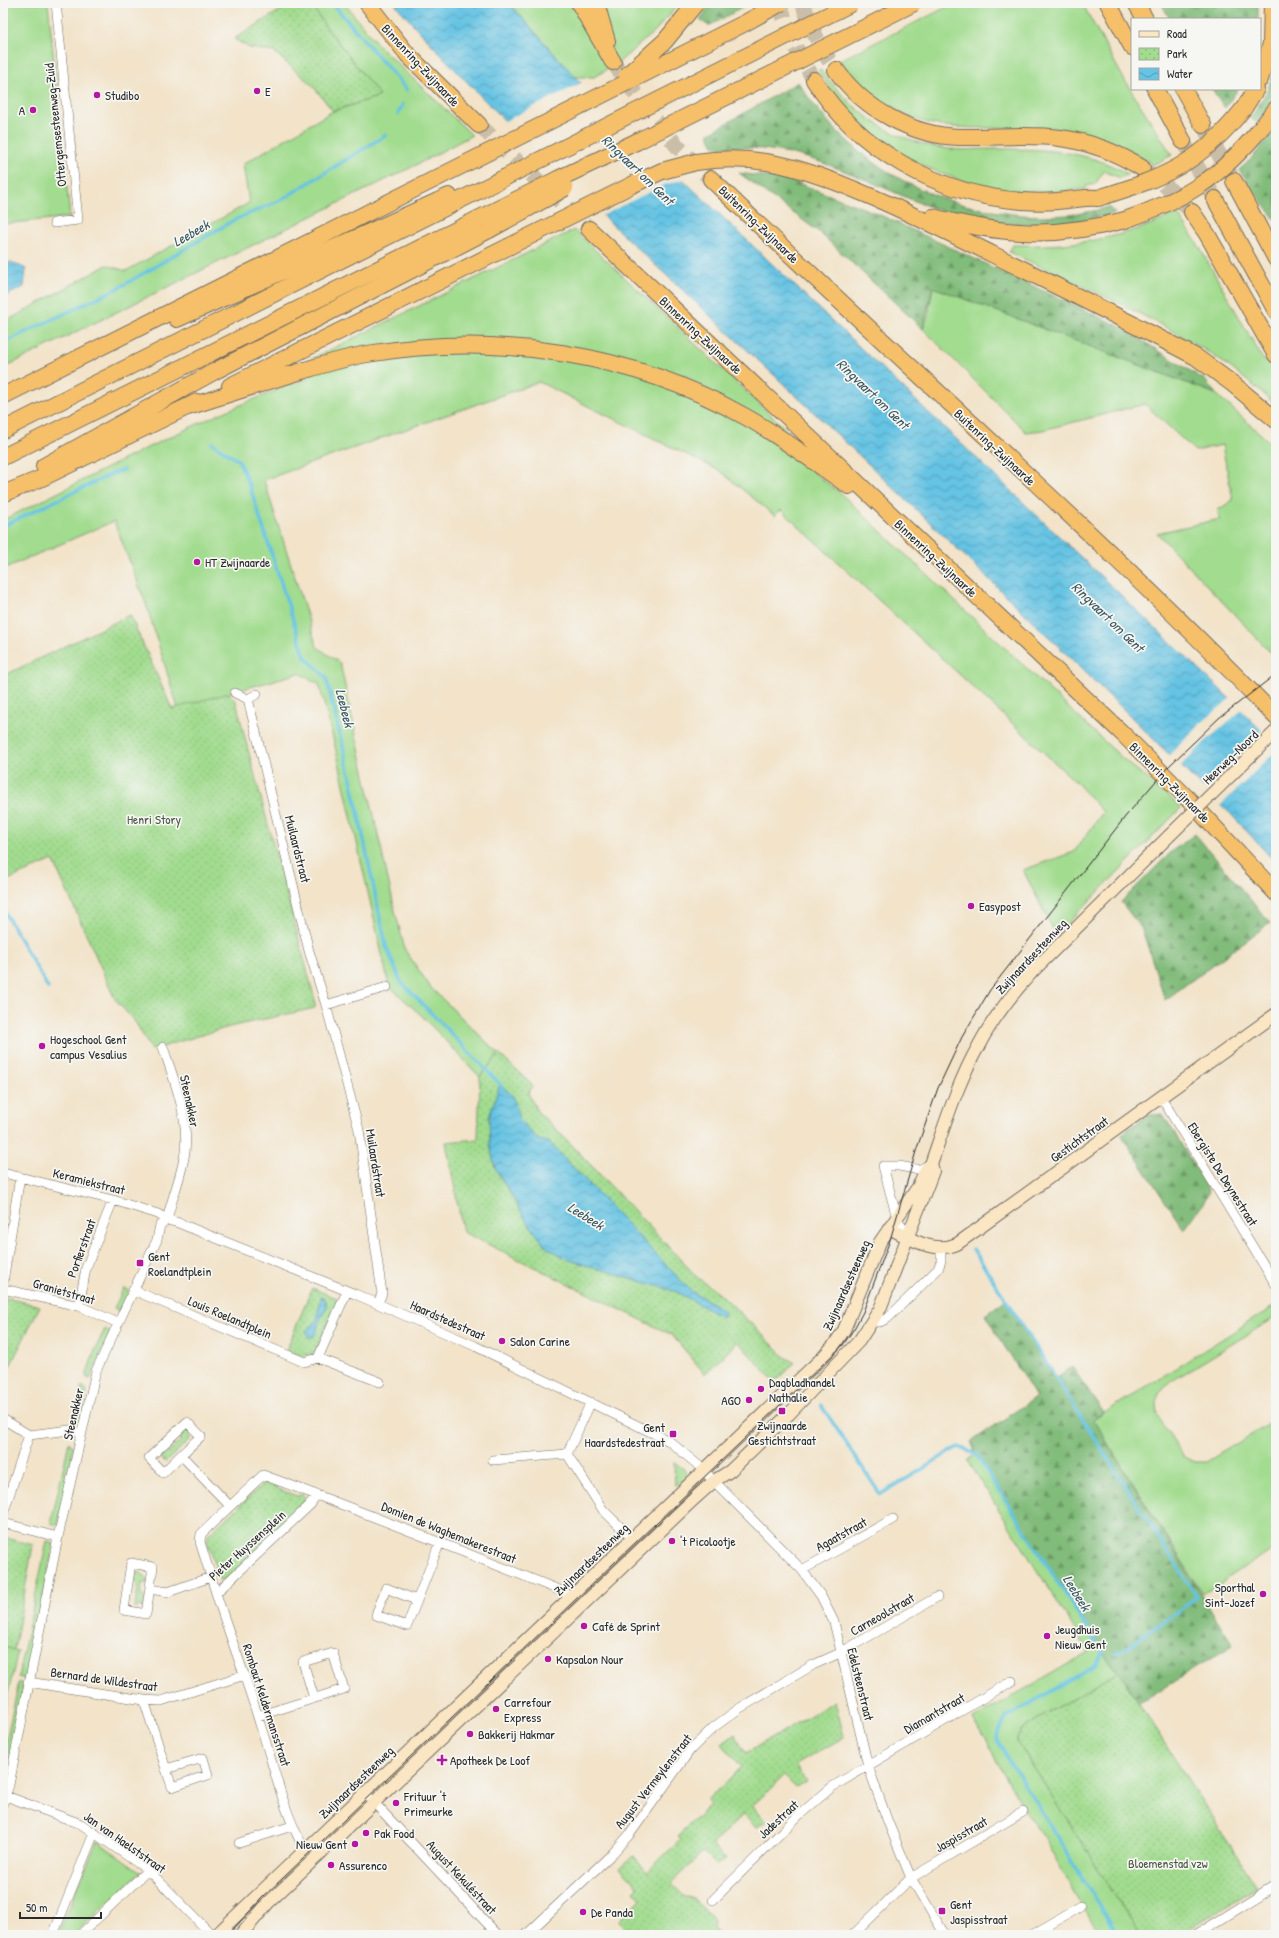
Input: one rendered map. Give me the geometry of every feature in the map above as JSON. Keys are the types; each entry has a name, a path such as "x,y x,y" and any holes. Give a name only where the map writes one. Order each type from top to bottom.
{"highway":[{"name":"Binnenring-Zwijnaarde","path":"367,3 408,55 442,91 479,125"},
{"path":"579,3 613,62 596,3"},
{"path":"588,102 635,69 665,41 696,3"},
{"path":"3,396 588,102 772,9 781,3"},
{"path":"86,355 197,311 504,178 852,3"},
{"path":"3,457 484,224 565,188 638,141 914,3"},
{"path":"1108,3 1131,45"},
{"path":"1136,3 1144,18"},
{"path":"1261,76 1270,44 1272,3"},
{"path":"836,70 845,83 865,101 884,114 916,129 959,137 1040,136 1082,141 1116,153 1142,168"},
{"path":"814,80 836,110 855,129 881,150 922,174 972,192 1021,201 1098,198 1156,178 1196,156 1230,126 1255,90"},
{"path":"1156,90 1183,141"},
{"path":"1184,90 1203,125"},
{"path":"901,209 962,225 1018,233 1079,231 1093,229 1156,209 1187,194 1215,176 1241,153 1276,109"},
{"path":"3,492 42,478 188,407 634,184 662,171 696,162 716,159 739,159 793,167 821,175 901,209 1196,357 1233,384 1276,420"},
{"name":"Buitenring-Zwijnaarde","path":"711,179 1126,570 1236,675 1276,717"},
{"path":"1234,181 1276,259"},
{"path":"3,430 455,198"},
{"path":"1215,199 1276,311"},
{"path":"1192,212 1207,234 1276,355"},
{"path":"3,492 50,462 484,224"},
{"name":"Binnenring-Zwijnaarde","path":"589,230 1181,792 1276,893"},
{"path":"188,407 330,363 366,354 417,347 525,348 572,354 652,374 689,388 724,405 773,432 892,516"}],"street":[{"name":"Ottergemsesteenweg-Zuid","path":"54,223 78,220 56,3"},
{"path":"235,693 248,699 257,694"},
{"name":"Muilaardstraat","path":"248,699 309,951 326,1005 358,1130 382,1293 378,1304"},
{"name":"Heerweg-Noord","path":"1169,836 1276,731"},
{"name":"Zwijnaardsesteenweg","path":"216,1935 571,1598 834,1345 850,1316 874,1254 889,1228 897,1218 931,1164 969,1065 982,1040 1008,1000 1033,971 1169,836"},
{"path":"326,1005 387,987"},
{"name":"Gestichtstraat","path":"941,1248 949,1247 967,1237 1276,1014"},
{"name":"Steenakker","path":"4,1799 58,1537 96,1371 157,1240 160,1225 167,1220 178,1186 185,1150 181,1109 163,1047"},
{"name":"Ebergiste De Deynestraat","path":"1161,1097 1276,1285"},
{"path":"908,1238 897,1218 883,1166 899,1166 915,1169 931,1164"},
{"name":"Zwijnaardsesteenweg","path":"241,1935 268,1903 714,1481 730,1471 846,1356 880,1309 933,1171 931,1164"},
{"name":"Keramiekstraat","path":"3,1173 113,1200 158,1214 167,1220"},
{"path":"3,1282 20,1177"},
{"name":"Porfierstraat","path":"79,1306 86,1268 113,1200"},
{"name":"Haardstedestraat","path":"167,1220 172,1220 378,1304 475,1346 669,1441 704,1471"},
{"path":"872,1322 880,1322 888,1318 936,1272 941,1261 941,1248 932,1247 908,1238 889,1228"},
{"name":"Granietstraat","path":"3,1289 79,1306 118,1322"},
{"name":"Louis Roelandtplein","path":"133,1290 304,1362 318,1358 380,1382"},
{"path":"318,1358 346,1291"},
{"path":"566,1454 591,1402"},
{"path":"3,1418 29,1435 70,1430 81,1433"},
{"path":"187,1422 201,1436 181,1455 163,1472 149,1458 187,1422"},
{"path":"3,1514 29,1435"},
{"path":"493,1460 566,1454"},
{"path":"566,1454 603,1510 632,1539"},
{"path":"181,1455 230,1506"},
{"name":"Edelsteenstraat","path":"704,1471 802,1570 822,1596 834,1622 840,1653 868,1766 888,1822 911,1878 945,1935"},
{"name":"Pieter Huyssensplein","path":"263,1475 316,1494 312,1504 216,1593 200,1542 201,1534 263,1475"},
{"name":"Domien de Waghemakerestraat","path":"316,1494 564,1592 571,1598"},
{"name":"Agaatstraat","path":"802,1570 893,1520"},
{"path":"3,1523 58,1537"},
{"path":"416,1600 386,1588 376,1615 407,1626 440,1542"},
{"path":"131,1563 153,1567 150,1590 146,1614 124,1610 131,1563"},
{"path":"150,1590 168,1592 211,1577"},
{"name":"Rombaut Keldermansstraat","path":"216,1593 229,1634 245,1675 292,1826 305,1850"},
{"name":"Carneoolstraat","path":"840,1653 938,1597"},
{"path":"258,1716 344,1689 333,1653 303,1662 314,1698"},
{"name":"August Vermeylenstraat","path":"526,1935 613,1853 630,1834 691,1750 714,1727 740,1708 813,1665 840,1653"},
{"name":"Bernard de Wildestraat","path":"28,1682 144,1700 161,1701 245,1675"},
{"name":"Diamantstraat","path":"868,1766 1012,1681"},
{"path":"144,1700 166,1769 172,1787 208,1775 203,1758 166,1769"},
{"name":"Jadestraat","path":"712,1900 798,1816 832,1787 868,1766"},
{"name":"August Kekuléstraat","path":"365,1793 498,1935"},
{"name":"Jan van Haelststraat","path":"4,1799 81,1824 148,1870 212,1935"},
{"name":"Jaspisstraat","path":"853,1935 911,1878 1023,1812"},
{"path":"239,1843 292,1826"},
{"path":"53,1935 94,1833"},
{"path":"80,1935 148,1870"},
{"path":"1196,1935 1276,1885"},
{"path":"1032,1935 1080,1907"}],"green space":[{"name":"A","path":"3,3 48,3 70,217 3,224"},
{"path":"281,3 310,3 326,27 380,96 333,111 312,85 274,52 250,48 234,39 284,8"},
{"path":"310,3 344,3 380,47 472,135 418,164 3,368 3,323 107,265 126,271 249,203 243,164 333,111 380,96 326,27"},
{"path":"509,3 680,3 655,31 618,63 594,77 575,77"},
{"path":"711,3 751,3 709,26 700,20"},
{"path":"955,3 1082,3 1125,81 1172,155 1153,165 1106,139 1086,133 1060,129 1030,127 985,128 937,125 904,114 876,97 863,86 840,60"},
{"path":"1161,3 1258,3 1258,18 1169,18"},
{"path":"1276,68 1276,97 1257,123 1251,118 1267,91"},
{"path":"821,70 833,85 859,111 905,138 923,144 948,149 1026,149 1061,152 1095,160 1128,174 1120,178 1104,171 1095,184 1086,186 1086,189 1051,191 1017,190 984,186 953,178 922,165 894,149 867,128 841,103 818,71"},
{"path":"798,82 817,108 838,132 862,153 887,171 914,186 943,198 974,207 1019,215 1071,215 1108,207 1115,213 1070,222 1047,224 1001,223 978,220 933,208 832,166 797,155 756,148 715,147 708,134"},
{"path":"1213,90 1237,90 1225,108"},
{"path":"1276,129 1276,221 1239,170 1249,161"},
{"path":"739,173 790,180 876,213 1119,326 1205,380 1216,394 933,287 923,329 819,232"},
{"path":"1177,213 1197,243 1264,361 1268,361 1276,375 1276,405 1222,362 1180,335 1108,298 1009,252 1013,245 1077,243 1097,240 1137,229"},
{"path":"574,230 807,449 813,472 839,492 1122,758 1164,792 1181,808 1056,935 1023,870 1074,852 1103,812 1078,784 781,510 775,516 720,471 539,382 264,480 317,647 340,663 405,950 431,988 499,1054 480,1077 421,1015 389,986 337,754 319,684 299,673 178,708 146,604 114,521 3,569 3,520 191,427 307,379 307,361"},
{"path":"933,287 1216,394 1276,448 1276,642 1274,656 1157,533 1220,519 1218,510 1233,500 1222,445 1195,451 1145,404 1043,430 1026,432 923,329 928,316"},
{"name":"Henri Story","path":"130,615 172,709 228,693 236,701 315,1000 315,1008 229,1027 151,1050 136,1023 115,999 53,860 3,882 3,676"},
{"path":"1195,834 1270,923 1165,1000 1142,929 1121,902 1172,851"},
{"path":"499,1054 533,1086 528,1093 537,1111 567,1140 697,1277 726,1299 785,1357 795,1363 775,1382 738,1342 705,1374 672,1335 463,1232 446,1142 478,1139 480,1077"},
{"path":"1163,1114 1209,1191 1203,1204 1184,1230 1121,1134 1148,1115"},
{"path":"124,1288 129,1291 119,1311 114,1308"},
{"path":"312,1288 339,1299 315,1352 304,1356 286,1351"},
{"path":"3,1297 40,1306 3,1380"},
{"path":"1005,1300 1057,1377 1072,1367 1104,1413 1093,1420 1233,1645 1139,1703 1118,1671 1103,1653 976,1454 971,1442 1036,1397 985,1315"},
{"path":"1273,1307 1276,1312 1276,1317 1167,1384 1160,1392 1156,1401 1157,1415 1184,1457 1194,1462 1206,1462 1276,1420 1276,1547 1203,1594 1093,1420"},
{"path":"105,1329 110,1332 90,1379 86,1377 94,1352"},
{"path":"82,1386 87,1390 80,1422 75,1421"},
{"path":"185,1430 190,1431 190,1439 166,1462 161,1459 159,1454 165,1449 168,1453 181,1440 178,1437"},
{"path":"69,1442 73,1447 72,1458 58,1525 51,1523"},
{"path":"976,1454 1103,1653 1118,1671 1022,1729 1017,1741 1140,1935 1102,1935 1082,1906 1044,1838 1025,1811 973,1719 1089,1652 968,1461"},
{"path":"674,1462 685,1470 686,1477 677,1485 675,1485"},
{"path":"265,1482 275,1483 278,1489 297,1496 302,1494 306,1499 305,1503 226,1579 219,1580 207,1540 209,1534"},
{"path":"3,1537 33,1545 14,1650 3,1646"},
{"path":"47,1541 54,1544 25,1679 18,1677"},
{"path":"139,1572 147,1578 148,1583 142,1583 141,1596 146,1598 143,1605 135,1609 138,1587 131,1575"},
{"path":"3,1646 18,1651 3,1715"},
{"name":"Bloemenstad vzw","path":"1118,1671 1257,1887 1181,1935 1140,1935 1017,1741 1022,1729"},
{"path":"19,1682 23,1684 3,1791 3,1755"},
{"path":"835,1701 844,1737 796,1765 806,1782 796,1788 784,1776 752,1806 766,1821 756,1827 744,1814 712,1844 726,1859 716,1865 703,1852 671,1883 685,1897 693,1898 714,1920 713,1929 718,1935 632,1935 618,1921 641,1899 634,1891 638,1887 620,1868 633,1856 647,1872 680,1840 677,1836 711,1804 707,1800 742,1767 722,1744 735,1734 746,1753"},
{"path":"97,1841 141,1872 73,1935 58,1935"}],"water":[{"name":"Ringvaart om Gent","path":"394,3 509,3 575,77 1226,695 1276,745 1276,863 1229,812 1222,807 973,564 549,164 444,58"},
{"path":"11,262 26,269 24,287 3,297 3,265"},
{"path":"500,1084 513,1096 520,1120 538,1140 549,1142 691,1291 716,1305 726,1314 722,1317 677,1292 569,1260 546,1247 526,1220 495,1168 490,1145 489,1117"},
{"path":"321,1297 326,1300 327,1307 319,1321 317,1331 314,1336 309,1338 306,1331 317,1319"}],"pier":[{"path":"583,82 685,179 666,184 601,216 503,122"},
{"path":"1232,697 1243,709 1206,741 1179,768 1168,756 1200,724"},
{"path":"1263,729 1276,742 1276,751 1219,807 1201,790"}],"waterway":[{"path":"332,3 407,90"},
{"path":"398,114 403,104"},
{"name":"Leebeek","path":"3,343 122,286 234,220 281,200 386,135"},
{"name":"Leebeek","path":"212,443 239,461 250,487 305,657 326,677 352,783 386,946 401,982 500,1084 502,1088"},
{"name":"Leebeek","path":"3,526 114,473 124,470"},
{"path":"3,909 48,988"},
{"path":"973,1249 1197,1597 1126,1649 1116,1653"},
{"name":"Leebeek","path":"821,1405 880,1494 958,1447 976,1454 1103,1653 1096,1665 1007,1717 998,1732 997,1740 1118,1935"}],"tunnel":[{"path":"779,3 793,43 814,80"},
{"path":"803,3 816,38 836,70"},
{"path":"613,62 646,109 678,147 711,179"},
{"path":"479,125 589,229"},
{"path":"1203,125 1231,176"},
{"path":"1183,141 1215,199"},
{"path":"1145,170 1161,181 1192,212"}],"tram line":[{"path":"228,1935 262,1898 843,1345 863,1312 890,1240 917,1148 938,1088 962,1037 990,990 1125,817 1168,767 1219,718 1276,674"}],"place":[{"name":"E","path":"257,91"},
{"name":"Studibo","path":"97,95"},
{"name":"A","path":"33,110"},
{"name":"HT Zwijnaarde","path":"197,562"},
{"name":"Easypost","path":"971,906"},
{"name":"Hogeschool Gent campus Vesalius","path":"42,1046"},
{"name":"Gent Roelandtplein","path":"140,1263"},
{"name":"Salon Carine","path":"502,1341"},
{"name":"Dagbladhandel Nathalie","path":"761,1389"},
{"name":"AGO","path":"749,1400"},
{"name":"Zwijnaarde Gestichtstraat","path":"782,1411"},
{"name":"Gent Haardstedestraat","path":"673,1434"},
{"name":"'t Picolootje","path":"672,1541"},
{"name":"Sporthal Sint-Jozef","path":"1263,1594"},
{"name":"Café de Sprint","path":"584,1626"},
{"name":"Jeugdhuis Nieuw Gent","path":"1047,1636"},
{"name":"Kapsalon Nour","path":"548,1659"},
{"name":"Carrefour Express","path":"496,1709"},
{"name":"Bakkerij Hakmar","path":"470,1734"},
{"name":"Apotheek De Loof","path":"442,1760"},
{"name":"Frituur 't Primeurke","path":"396,1803"},
{"name":"Pak Food","path":"366,1833"},
{"name":"Nieuw Gent","path":"355,1844"},
{"name":"Assurenco","path":"331,1865"},
{"name":"Gent Jaspisstraat","path":"942,1911"},
{"name":"De Panda","path":"583,1912"}]}
